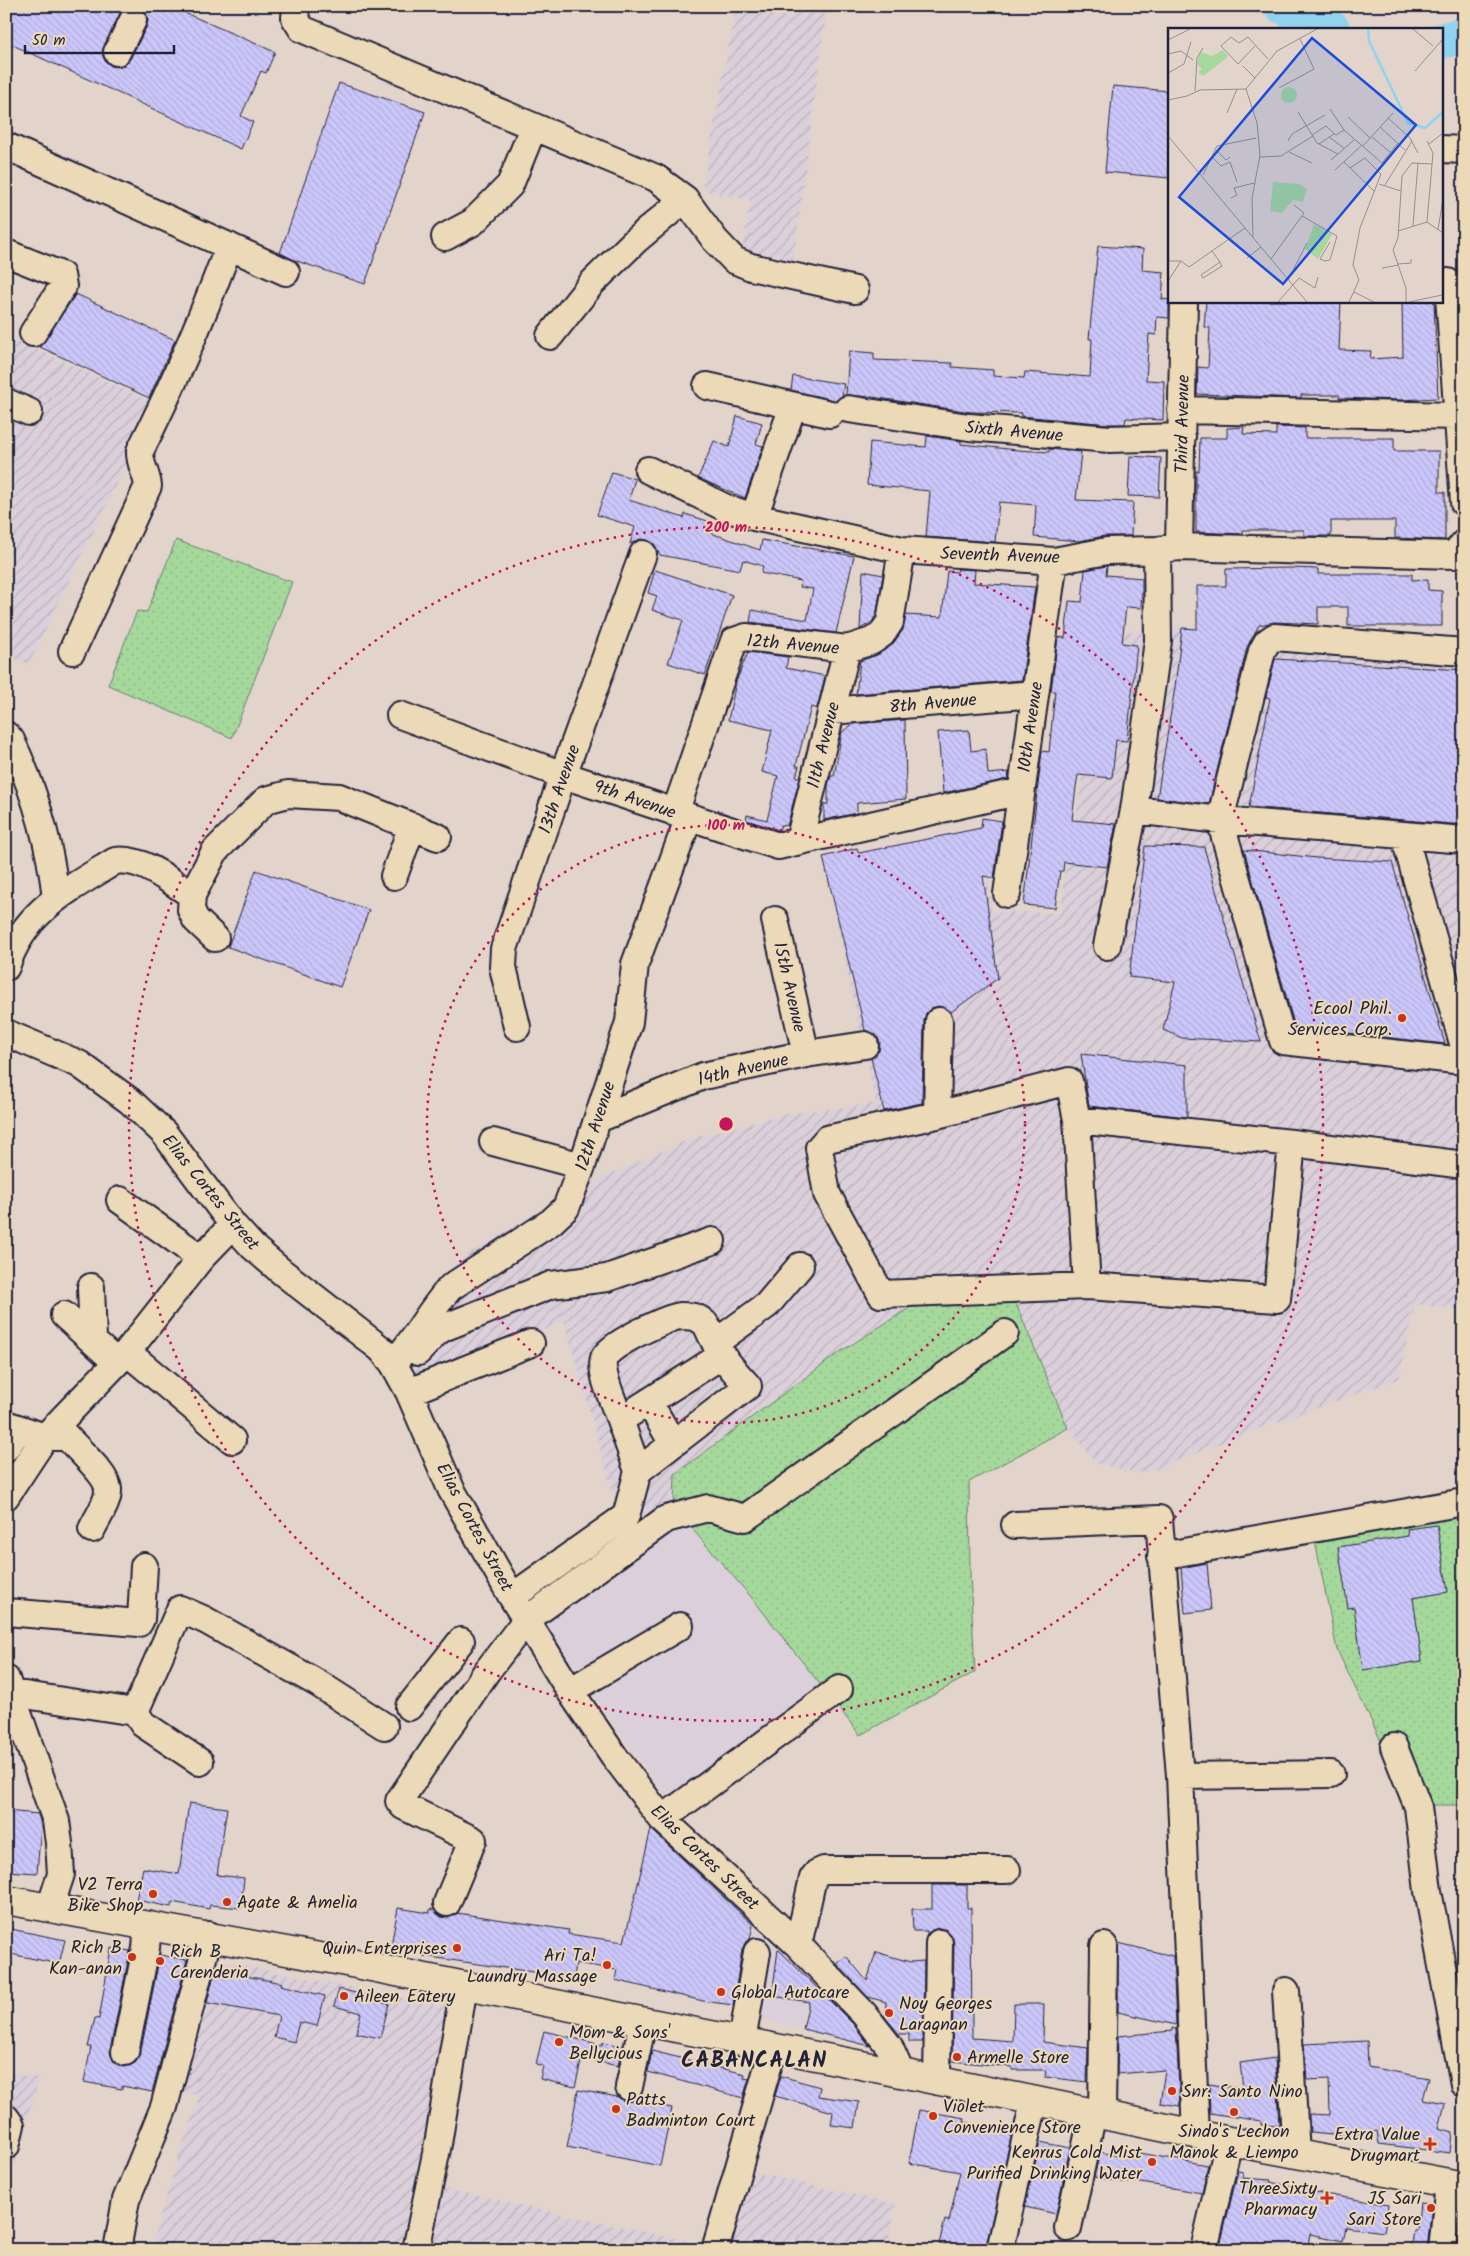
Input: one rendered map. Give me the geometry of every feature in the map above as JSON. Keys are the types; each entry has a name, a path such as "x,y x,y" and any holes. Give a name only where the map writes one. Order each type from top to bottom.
{"main road":[{"path":"6,1900 209,1935 901,2073 1229,2141 1456,2184"}],"street":[{"path":"296,6 295,18 302,29 533,128 656,178 685,199 715,240 734,260 752,267 855,290"},
{"path":"117,52 133,20"},
{"path":"445,237 473,222 510,185 533,128"},
{"path":"6,146 286,272"},
{"path":"1442,149 1464,150"},
{"path":"550,336 592,283 636,240 685,199"},
{"path":"72,651 148,486 146,473 139,459 140,451 166,400 211,295 229,246"},
{"path":"6,253 61,275 63,286 33,333"},
{"path":"1451,283 1457,416 1464,504"},
{"name":"Third Avenue","path":"1107,946 1134,810 1158,641 1182,437 1184,302"},
{"name":"Sixth Avenue","path":"707,386 793,406 969,427 1109,440 1182,437"},
{"path":"754,517 793,406"},
{"path":"1181,410 1457,416"},
{"name":"Seventh Avenue","path":"648,470 726,508 754,517 902,550 1054,560 1107,551 1168,549 1459,549"},
{"name":"12th Avenue","path":"400,1377 403,1354 451,1287 564,1211 582,1166 629,1022 635,964 734,641 746,637 847,650 872,641 882,634 890,622 902,550"},
{"name":"13th Avenue","path":"517,1027 503,967 504,949 563,775 643,554"},
{"name":"10th Avenue","path":"1007,894 1054,560"},
{"path":"1464,652 1274,637 1267,642 1262,651 1220,820 1283,1041 1464,1061"},
{"name":"11th Avenue","path":"799,841 847,650"},
{"name":"8th Avenue","path":"831,711 1035,694"},
{"name":"9th Avenue","path":"400,715 563,775 778,846 1021,791"},
{"path":"6,734 15,748 30,784 53,870 56,898"},
{"path":"215,938 196,920 191,910 192,895 215,851 266,800 288,794 339,797 438,837"},
{"path":"1134,810 1220,820 1464,840"},
{"path":"394,876 412,826"},
{"path":"1404,835 1464,1047"},
{"path":"6,967 12,947 30,922 56,898 116,861 138,862 192,895"},
{"name":"15th Avenue","path":"775,920 806,1054"},
{"path":"937,1114 939,1021"},
{"name":"Elias Cortes Street","path":"6,1033 79,1064 130,1101 164,1133 233,1225 253,1247 381,1349 400,1377 451,1489 512,1597 570,1691 620,1763 662,1820 798,1945 864,2014 889,2046 901,2073"},
{"name":"14th Avenue","path":"598,1119 703,1076 806,1054 865,1044"},
{"path":"1087,1286 1077,1120 1068,1081 827,1139 819,1148 827,1194 881,1294 1087,1286 1277,1299 1292,1143"},
{"path":"1077,1120 1292,1143 1464,1165"},
{"path":"493,1142 582,1166"},
{"path":"120,1200 201,1258"},
{"path":"6,1496 122,1357 201,1258 233,1225"},
{"path":"400,1377 431,1337 443,1328 551,1285 607,1278 712,1241"},
{"path":"620,1420 649,1402 718,1350 768,1306 800,1266"},
{"path":"91,1287 93,1339"},
{"path":"64,1315 93,1339 122,1357 232,1440"},
{"path":"512,1597 626,1516 638,1471 604,1372 603,1359 608,1351 634,1335 678,1316 695,1317 705,1322 718,1350 748,1386 638,1471"},
{"path":"447,1903 473,1840 403,1806 399,1801 479,1683 526,1620 666,1519 708,1508 745,1518 1005,1332"},
{"path":"400,1377 531,1343"},
{"path":"649,1402 673,1444"},
{"path":"56,1437 99,1404"},
{"path":"11,1433 56,1437 105,1479 108,1489 107,1498 92,1529"},
{"path":"1161,1556 1464,1502"},
{"path":"1015,1525 1159,1519 1180,1776 1196,2134"},
{"path":"6,1612 139,1623 141,1619 144,1566"},
{"path":"135,1712 180,1609 205,1620 319,1684 384,1726"},
{"path":"570,1691 680,1626"},
{"path":"409,1707 454,1650 479,1683"},
{"path":"9,1686 135,1712 143,1724 200,1762"},
{"path":"9,1686 56,1821 61,1874 50,1908"},
{"path":"662,1820 839,1689"},
{"path":"1394,1747 1418,1807 1428,1891 1464,2084"},
{"path":"1180,1776 1331,1774"},
{"path":"798,1945 813,1878 816,1873 824,1870 1007,1870"},
{"path":"125,2052 146,1948 148,1925"},
{"path":"117,2250 126,2200 164,2107 209,1935"},
{"path":"937,2081 939,1943"},
{"path":"1068,2228 1098,2114 1104,1946"},
{"path":"742,2042 757,1952"},
{"path":"416,2250 438,2144 464,1986"},
{"path":"1286,1991 1296,2154"},
{"path":"629,2088 643,2022"},
{"path":"715,2250 773,2049"},
{"path":"1000,2250 1034,2102"},
{"path":"6,2118 11,2125 6,2146"},
{"path":"1204,2250 1229,2141"},
{"path":"1442,2250 1456,2184"}],"shaded area":[{"path":"736,6 827,6 793,264 742,252 750,200 702,190"},
{"path":"6,335 156,404 29,664 6,656"},
{"path":"1158,627 1259,628 1464,644 1464,1310 1415,1304 1399,1379 1246,1433 1160,1468 1137,1473 1096,1463 1068,1428 1014,1299 911,1307 840,1352 674,1508 629,1535 617,1508 564,1321 417,1387 400,1345 454,1263 574,1190 692,1138 779,1115 876,1103 834,910 988,880 992,911 1061,913 1066,848 1074,833 1102,636"},
{"path":"674,1508 752,1598 825,1690 672,1805 533,1607 553,1581"},
{"path":"755,1926 812,1978 800,2028 739,2015"},
{"path":"207,1958 468,2011 436,2187 701,2244 699,2250 150,2250 181,2148 200,2096 173,2090"},
{"path":"6,2073 39,2078 6,2196"},
{"path":"744,2170 895,2204 887,2250 723,2250"}],"green space":[{"path":"176,540 292,582 232,738 108,685 137,611 147,612"},
{"path":"1014,1299 1068,1428 969,1482 970,1574 975,1672 860,1735 752,1598 674,1508 675,1474 840,1352 911,1307"},
{"path":"1464,1511 1464,1805 1412,1805 1337,1650 1314,1536"}],"building":[{"path":"6,6 128,6 120,13 102,52 105,61 111,66 125,65 147,26 146,12 138,6 169,6 275,52 266,73 261,71 241,116 253,122 241,149 6,42"},
{"path":"339,83 425,112 365,284 294,260 280,253"},
{"path":"1113,86 1168,91 1168,178 1105,172"},
{"path":"1098,246 1143,249 1142,270 1164,272 1162,299 1168,300 1169,302 1169,318 1157,317 1156,335 1149,334 1146,380 1164,381 1163,420 1126,418 1125,424 1109,424 1021,416 1022,413 971,412 872,397 846,395 849,351 874,353 874,360 952,363 952,367 993,370 993,376 1024,378 1025,372 1090,377 1092,339 1089,339"},
{"path":"76,294 175,340 149,398 40,347"},
{"path":"1206,302 1341,302 1339,350 1371,351 1370,359 1403,357 1402,302 1434,302 1438,398 1401,400 1339,398 1339,395 1301,395 1301,398 1197,394 1198,367 1208,368 1210,328 1204,327"},
{"path":"793,376 844,384 842,396 836,401 791,390"},
{"path":"737,416 762,423 756,444 763,446 745,498 698,478 714,441 729,447"},
{"path":"1244,427 1243,434 1276,435 1276,427 1305,428 1305,438 1394,438 1394,451 1439,451 1439,492 1445,492 1445,540 1395,538 1395,521 1331,521 1331,536 1304,536 1304,530 1243,530 1243,534 1196,532 1196,471 1199,471 1200,438 1227,438 1227,428"},
{"path":"927,436 961,441 961,444 1018,450 1049,452 1049,449 1081,452 1076,500 1133,502 1131,536 1104,536 1079,541 1034,537 1036,505 999,502 995,542 926,537 930,491 867,485 870,442 926,447"},
{"path":"1130,456 1161,458 1159,497 1128,496"},
{"path":"612,472 635,479 629,500 684,518 685,514 711,522 708,532 760,550 762,540 854,556 836,633 750,622 752,610 807,620 813,589 800,587 801,581 761,573 763,566 743,560 740,570 660,555 655,545 648,540 640,539 630,544 635,527 597,515"},
{"path":"1107,566 1106,575 1142,578 1141,608 1126,607 1122,643 1137,645 1127,741 1116,740 1112,778 1078,775 1072,820 1116,824 1107,867 1064,862 1063,871 1060,871 1055,908 1024,905 1042,751 1049,752 1055,691 1051,691 1058,637 1065,638 1069,601 1082,602 1085,570"},
{"path":"958,569 975,570 974,583 1035,587 1022,680 856,694 860,661 877,655 891,646 903,630 906,615 942,617 947,571 957,572"},
{"path":"1226,569 1318,569 1318,574 1412,574 1412,580 1428,579 1428,590 1442,591 1442,626 1348,626 1348,607 1318,607 1318,624 1275,622 1259,625 1247,647 1209,804 1157,798 1175,687 1182,628 1197,629 1197,586 1226,586"},
{"path":"655,570 732,595 705,675 668,663 683,620 652,610 657,596 648,593"},
{"path":"863,571 883,575 876,616 871,623 860,629"},
{"path":"748,652 788,657 786,668 825,676 817,709 811,707 796,766 799,766 796,777 800,777 787,826 781,825 779,830 746,820 747,815 767,820 778,776 762,772 772,730 728,720 736,682"},
{"path":"1275,659 1464,670 1464,825 1249,807 1270,698 1266,697"},
{"path":"905,720 906,799 857,803 857,813 824,820 824,804 828,804 828,785 831,776 834,776 842,732 853,724"},
{"path":"969,730 971,751 986,749 988,774 1009,772 1008,779 943,793 938,732"},
{"path":"982,818 1002,821 994,878 983,876 998,978 951,1012 939,1006 931,1008 926,1013 924,1021 922,1103 884,1111 871,1058 879,1051 880,1042 876,1035 865,1030 823,857 857,848 859,853 981,828"},
{"path":"1145,846 1204,847 1261,1042 1182,1038 1163,1030 1175,982 1129,977"},
{"path":"1244,850 1317,858 1392,862 1445,1044 1295,1027"},
{"path":"256,870 369,910 340,987 228,947"},
{"path":"1081,1054 1187,1065 1187,1117 1089,1106"},
{"path":"1437,1525 1448,1592 1413,1598 1422,1661 1363,1670 1354,1607 1348,1608 1338,1547 1408,1536 1407,1529"},
{"path":"1207,1563 1211,1610 1185,1613 1181,1568"},
{"path":"189,1803 227,1808 217,1875 244,1878 241,1908 210,1905 209,1909 172,1902 171,1907 136,1900 143,1868 179,1874"},
{"path":"6,1811 38,1814 41,1825 37,1873 6,1871"},
{"path":"651,1829 753,1925 750,1939 745,1943 742,1950 733,2005 703,2001 615,1980 617,1970 576,1963 574,1978 423,1956 424,1952 391,1946 398,1908 430,1913 430,1909 434,1910 441,1917 448,1918 457,1913 569,1930 568,1934 624,1942"},
{"path":"932,1885 967,1885 967,1908 971,1908 972,2038 1013,2041 1014,2004 1044,2004 1043,2042 1088,2048 1087,2082 1045,2077 1046,2070 1012,2070 1012,2067 952,2061 954,1943 952,1936 947,1930 940,1928 932,1930 927,1934 927,1931 913,1931 912,1909 932,1909"},
{"path":"6,1928 65,1940 59,1964 6,1953"},
{"path":"1118,1943 1173,1956 1176,2025 1118,2012"},
{"path":"111,1948 130,1951 110,2050 115,2063 123,2067 136,2062 140,2055 160,1955 187,1960 152,2092 122,2086 122,2089 84,2082 91,2047 88,2047 95,2018 99,2019"},
{"path":"778,1949 853,2024 870,2046 803,2029 809,2002 772,1996"},
{"path":"876,1952 910,1962 924,1961 923,2042 909,2042 909,2034 899,2034 885,2017 886,2002 868,1997 837,1964 846,1956 867,1981"},
{"path":"215,1970 282,1983 281,1985 325,1996 317,2026 299,2022 294,2042 274,2037 279,2016 207,2003"},
{"path":"339,1989 364,1995 363,1998 389,2004 380,2038 356,2033 361,2013 334,2006"},
{"path":"1172,2028 1176,2029 1180,2106 1160,2103 1165,2070 1117,2074 1118,2036 1172,2031"},
{"path":"544,2031 602,2045 603,2042 622,2046 618,2066 582,2058 575,2087 540,2079 543,2066 536,2064"},
{"path":"1367,2041 1368,2067 1429,2078 1423,2099 1445,2103 1439,2129 1452,2133 1450,2153 1379,2144 1377,2131 1343,2136 1310,2133 1309,2114 1330,2115 1329,2079 1307,2080 1304,2044"},
{"path":"652,2051 745,2074 744,2078 749,2079 743,2098 648,2072"},
{"path":"1275,2058 1279,2126 1261,2125 1261,2121 1210,2113 1209,2084 1243,2089 1240,2063"},
{"path":"781,2076 820,2087 818,2096 859,2102 855,2128 831,2125 833,2112 775,2096"},
{"path":"578,2090 618,2097 626,2102 635,2100 672,2108 660,2166 567,2147"},
{"path":"919,2110 965,2118 964,2122 1012,2133 985,2250 965,2250 939,2244 945,2220 949,2221 960,2172 909,2163"},
{"path":"1040,2142 1070,2148 1056,2214 1025,2207"},
{"path":"1121,2150 1208,2165 1202,2193 1094,2177 1100,2152 1120,2156"},
{"path":"1238,2171 1243,2172 1242,2178 1271,2180 1270,2182 1330,2195 1388,2205 1384,2232 1346,2227 1343,2241 1310,2234 1307,2250 1219,2250"},
{"path":"1420,2203 1432,2204 1427,2250 1411,2250 1414,2231 1417,2231"}],"waterway":[{"path":"1282,6 1330,28"},
{"path":"1442,41 1464,35"}],"place":[{"name":"Ecool Phil. Services Corp.","path":"1402,1018"},
{"name":"V2 Terra Bike Shop","path":"153,1894"},
{"name":"Agate & Amelia","path":"227,1902"},
{"name":"Quin Enterprises","path":"457,1948"},
{"name":"Rich B Kan-anan","path":"132,1957"},
{"name":"Rich B Carenderia","path":"160,1961"},
{"name":"Ari Ta! Laundry Massage","path":"607,1965"},
{"name":"Global Autocare","path":"721,1992"},
{"name":"Aileen Eatery","path":"344,1996"},
{"name":"Noy Georges Laragnan","path":"889,2013"},
{"name":"Mom & Sons' Bellycious","path":"559,2042"},
{"name":"Armelle Store","path":"957,2057"},
{"name":"Snr. Santo Nino","path":"1172,2091"},
{"name":"Patts Badminton Court","path":"616,2109"},
{"name":"Sindo's Lechon Manok & Liempo","path":"1234,2112"},
{"name":"Violet Convenience Store","path":"933,2116"},
{"name":"Extra Value Drugmart","path":"1430,2144"},
{"name":"Kenrus Cold Mist Purified Drinking Water","path":"1152,2162"},
{"name":"ThreeSixty Pharmacy","path":"1327,2198"},
{"name":"J5 Sari Sari Store","path":"1431,2208"}],"district":[{"name":"CABANCALAN","path":"754,2059"}]}
